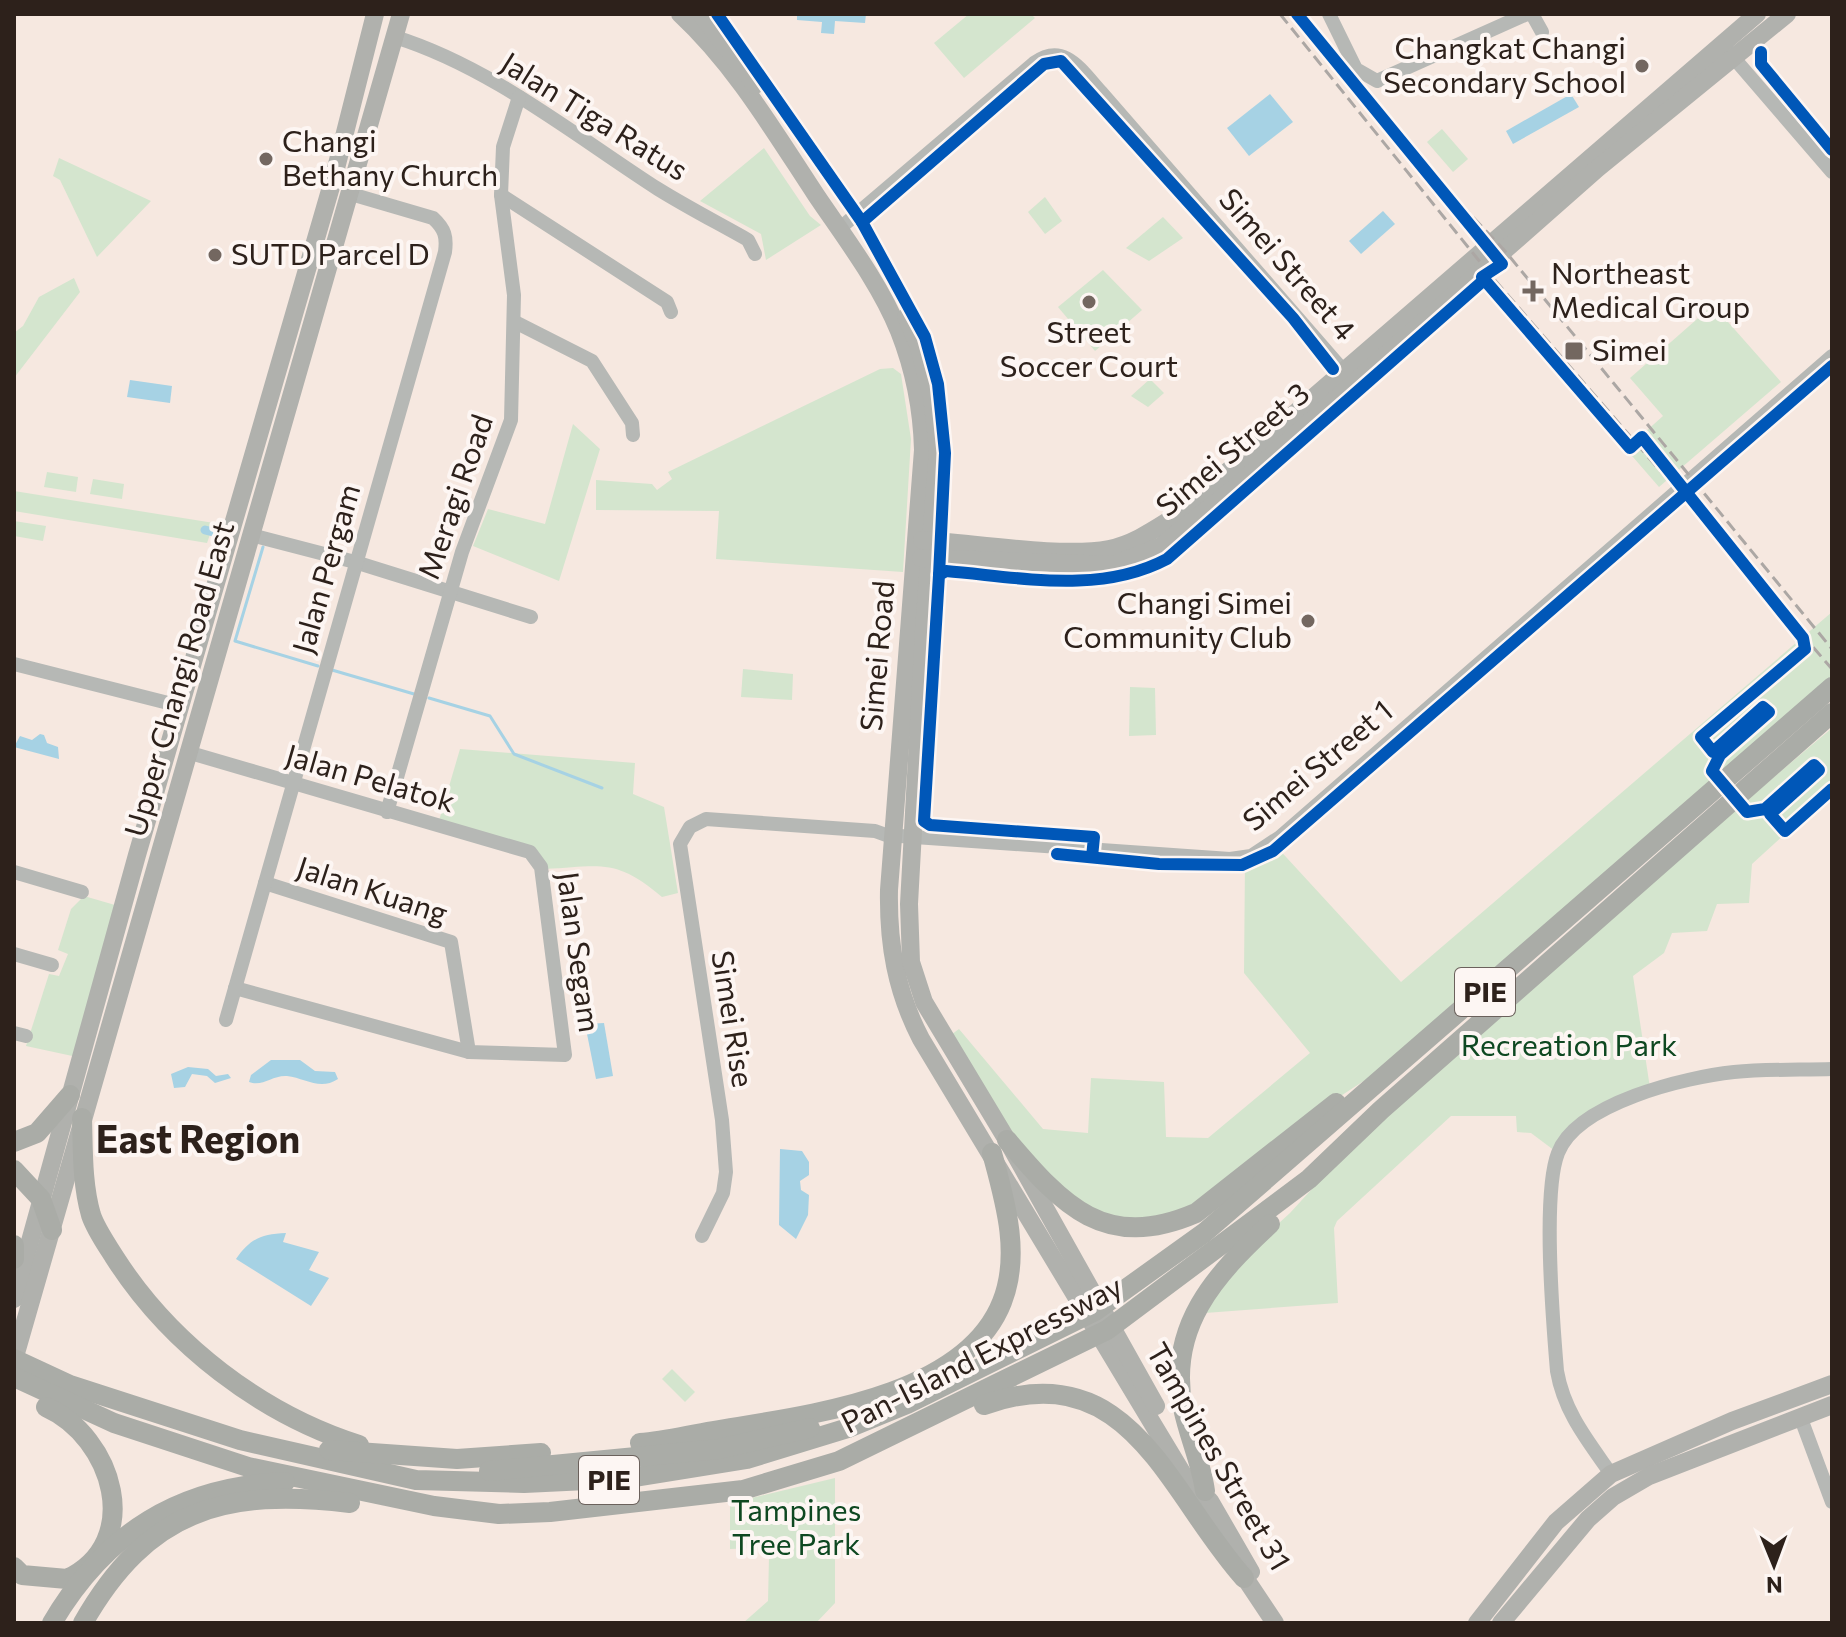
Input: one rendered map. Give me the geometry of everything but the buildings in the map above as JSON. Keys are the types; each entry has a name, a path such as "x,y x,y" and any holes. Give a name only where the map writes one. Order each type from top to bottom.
{"highway":[{"name":"Pan-Island Expressway","path":"14,1359 70,1385 252,1443 416,1480 524,1483 629,1478 714,1467 823,1436 930,1394 1058,1331 1131,1287 1204,1233 1427,1043 1832,687"},
{"name":"Pan-Island Expressway","path":"14,1377 114,1423 248,1467 434,1506 499,1514 623,1505 743,1490 839,1461 1064,1352 1145,1305 1309,1179 1392,1100 1832,713"},
{"path":"999,1146 1087,1216 1113,1227 1141,1229 1169,1224 1196,1213 1337,1103 1427,1043"},
{"path":"14,1142 37,1133 70,1095"},
{"path":"82,1118 84,1171 92,1218 137,1292 186,1341 250,1392 294,1418 382,1452"},
{"path":"206,1428 329,1450 457,1459 662,1442 835,1409 936,1371 968,1350 988,1330 1002,1301 1009,1274 1009,1223 999,1146"},
{"path":"14,1170 41,1199 52,1230"},
{"path":"1205,1491 1182,1399 1183,1342 1205,1291 1231,1260 1296,1200 1309,1179"},
{"path":"14,1245 14,1259"},
{"path":"52,1623 83,1574 116,1541 181,1503 222,1489 276,1482 430,1476 719,1449 866,1411 997,1360"},
{"path":"14,1393 61,1414 96,1447 107,1477 112,1519 109,1538 97,1559 83,1572 67,1579 51,1580 22,1575 14,1567"},
{"path":"839,1461 872,1454 1011,1395 1077,1399 1105,1409 1134,1430 1221,1552 1244,1578"},
{"path":"711,1431 781,1434"},
{"path":"83,1623 109,1578 141,1547 173,1524 211,1506 281,1497 399,1507 434,1506"}],"main road":[{"name":"Upper Changi Road East","path":"14,1299 171,735 299,301 375,14"},
{"name":"Upper Changi Road East","path":"14,1359 401,14"},
{"name":"Simei Road","path":"680,14 710,45 843,225"},
{"name":"Simei Road","path":"701,14 724,40 843,225 898,327 919,401 930,449 922,549 886,831 888,919 898,987 921,1039 999,1146"},
{"name":"Simei Street 3","path":"1349,377 1757,14"},
{"name":"Simei Street 3","path":"922,549 1108,549 1128,544 1176,516 1349,377 1787,14"},
{"path":"299,301 313,301 321,295"},
{"name":"Simei Road","path":"922,549 909,904 911,962 924,1002 999,1146 1098,1319"},
{"path":"208,612 221,613 231,608"},
{"path":"180,706 195,705 203,698"},
{"path":"171,735 184,730 193,732"},
{"path":"55,1155 74,1152"},
{"name":"Tampines Street 31","path":"1098,1319 1205,1491 1251,1572 1288,1623"},
{"name":"Tampines Street 31","path":"1098,1319 1244,1578 1275,1623"},
{"path":"1477,1623 1556,1522 1611,1474 1732,1421 1832,1384"},
{"path":"1501,1623 1588,1519 1613,1497 1649,1476 1832,1405"},
{"path":"1540,1543 1553,1540 1588,1519"}],"street":[{"path":"1329,14 1356,69 1377,81 1529,14 1542,32"},
{"name":"Jalan Tiga Ratus","path":"395,37 422,46 519,97 660,190 748,240 755,254"},
{"path":"1725,41 1832,172"},
{"name":"Simei Street 4","path":"843,225 1034,63 1045,55 1067,56 1181,181 1349,377"},
{"path":"1738,57 1832,161"},
{"name":"Meragi Road","path":"387,812 462,552 511,420 515,322 501,195 503,147 519,97"},
{"name":"Jalan Pergam","path":"226,1020 447,239 442,226 433,218 351,194"},
{"path":"501,195 667,302 671,312"},
{"path":"515,322 592,361 632,423 633,435"},
{"name":"Simei Street 1","path":"706,819 1151,849 1242,852 1255,847 1832,347"},
{"name":"Simei Street 1","path":"914,833 1150,856 1230,859 1251,856 1280,837 1832,356"},
{"path":"251,535 355,562 531,617"},
{"name":"Upper Changi Road East","path":"14,664 180,706"},
{"name":"Jalan Pelatok","path":"187,752 523,849 537,857"},
{"name":"Simei Rise","path":"702,1236 723,1193 726,1172 722,1120 680,844 690,827 706,819"},
{"name":"Jalan Segam","path":"469,1052 565,1055 537,857"},
{"path":"14,872 82,892"},
{"name":"Jalan Kuang","path":"265,883 451,942 469,1052"},
{"path":"14,954 52,965"},
{"path":"235,988 469,1052"},
{"path":"1611,1474 1578,1427 1564,1399 1557,1371 1551,1178 1562,1144 1592,1115 1654,1091 1736,1072 1832,1069"},
{"path":"1800,1416 1832,1502"}],"green space":[{"path":"969,14 1031,14 1035,18 964,78 934,43"},
{"path":"1442,129 1468,159 1453,172 1427,142"},
{"path":"764,148 810,216 821,225 766,260 761,234 700,201"},
{"path":"59,158 151,201 97,257 60,180 53,176"},
{"path":"1045,197 1062,221 1045,234 1028,212"},
{"path":"1163,217 1183,238 1149,261 1126,248"},
{"path":"1103,270 1142,310 1095,351 1058,307"},
{"path":"74,278 80,292 14,378 14,333 23,326 39,297"},
{"path":"1713,305 1781,382 1659,487 1626,449 1663,416 1630,378"},
{"path":"893,368 901,374 911,439 903,572 716,559 719,511 596,510 596,480 652,484 657,490 672,479 668,472 880,369"},
{"path":"1150,379 1164,393 1148,407 1131,396"},
{"path":"573,424 600,449 559,581 473,546 488,509 545,524"},
{"path":"47,472 78,477 76,492 44,487"},
{"path":"93,479 124,484 122,499 90,494"},
{"path":"14,491 214,523 207,543 14,511"},
{"path":"14,521 46,526 43,541 14,536"},
{"path":"1832,612 1832,684 1425,1041 1333,1101 1195,1209 1113,1224 1043,1177 948,1037 959,1029 1043,1129 1088,1133 1091,1078 1164,1082 1166,1137 1208,1138 1310,1053 1244,973 1245,861 1275,845 1401,982"},
{"path":"743,669 793,674 792,700 741,697"},
{"path":"1130,687 1155,688 1156,735 1129,736"},
{"name":"Recreation Park","path":"1832,728 1832,791 1752,864 1749,903 1717,904 1707,931 1672,933 1664,953 1633,976 1650,1088 1594,1111 1555,1151 1531,1133 1517,1132 1516,1116 1451,1116 1337,1221 1334,1228 1338,1303 1205,1313 1235,1263 1290,1213 1355,1142 1627,901"},
{"path":"460,749 635,763 633,794 664,807 678,893 662,897 632,876 608,867 545,869 538,856 438,824"},
{"path":"84,896 115,905 77,1057 26,1046 49,974 59,976 68,954 58,950 71,909"},
{"path":"672,1369 695,1392 685,1402 662,1379"},
{"name":"Tampines Tree Park","path":"835,1478 835,1603 816,1623 743,1623 768,1601 769,1557 755,1548 730,1549 730,1503"}],"water":[{"path":"797,14 866,14 865,23 835,21 834,34 821,33 822,22 797,20"},
{"path":"1270,94 1293,122 1249,156 1227,128"},
{"path":"1571,94 1579,107 1513,144 1506,131"},
{"path":"1383,211 1395,224 1361,254 1349,241"},
{"path":"130,380 172,386 170,403 127,397"},
{"path":"40,734 44,735 47,743 58,747 59,759 14,747 20,736 32,740"},
{"path":"604,1023 613,1076 596,1079 585,1024"},
{"path":"271,1060 300,1060 315,1071 335,1072 338,1079 319,1084 282,1076 259,1083 249,1082 251,1075"},
{"path":"188,1067 208,1069 216,1076 228,1074 231,1078 215,1083 207,1076 192,1074 185,1087 174,1088 171,1074"},
{"path":"780,1149 802,1151 809,1162 809,1175 800,1181 801,1190 809,1195 808,1215 796,1239 779,1225"},
{"path":"286,1233 283,1242 319,1252 309,1270 329,1278 311,1306 236,1259 257,1239"}],"waterway":[{"path":"205,530 221,534"},
{"path":"263,547 235,641 318,666"},
{"path":"332,670 414,694"},
{"path":"429,698 490,716 514,754 602,788"}],"railway":[{"path":"1280,14 1493,278 1832,669"},
{"path":"1296,14 1402,142 1505,251 1832,649"}],"cycle path":[{"path":"717,14 862,222 1044,64 1061,61 1293,318 1333,369"},
{"path":"1297,14 1502,264 1482,277 1630,448 1642,437 1803,638 1805,649 1701,737 1713,752 1763,707 1769,712 1720,755 1712,771 1747,812 1765,809 1814,765 1819,770 1770,814 1785,831 1832,789"},
{"path":"1761,52 1761,64 1832,150"},
{"path":"862,222 925,337 938,384 945,453 939,575"},
{"path":"1092,857 1094,837 930,825 924,821 939,575 946,571 1058,581 1086,580 1114,577 1167,559 1484,280"},
{"path":"1057,854 1159,864 1242,865 1273,851 1832,366"}],"place":[{"name":"Changkat Changi Secondary School","path":"1642,66"},
{"name":"Changi Bethany Church","path":"266,159"},
{"name":"SUTD Parcel D","path":"215,255"},
{"name":"Northeast Medical Group","path":"1533,291"},
{"name":"Street Soccer Court","path":"1089,302"},
{"name":"Simei","path":"1574,351"},
{"name":"Changi Simei Community Club","path":"1308,621"}],"district":[{"name":"East Region","path":"198,1140"}]}
